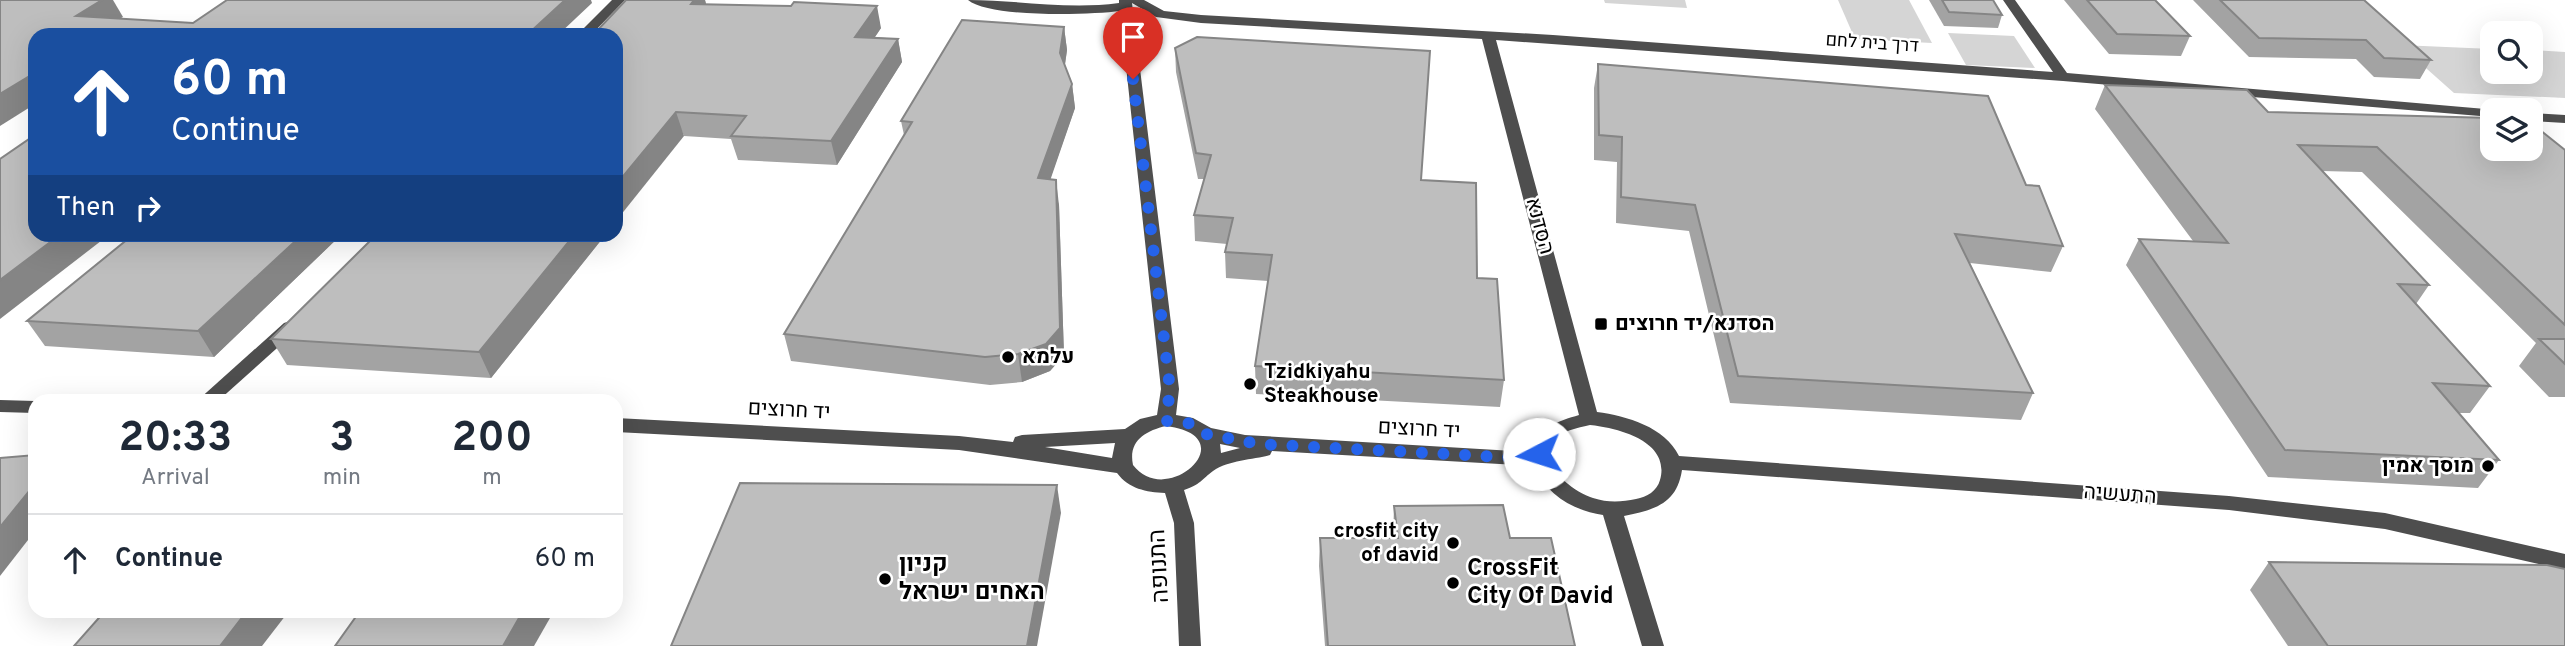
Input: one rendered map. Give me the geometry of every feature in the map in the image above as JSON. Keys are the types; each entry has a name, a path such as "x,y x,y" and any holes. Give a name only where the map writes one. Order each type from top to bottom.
{"street":[{"path":"974,0 1052,12 1092,11 1128,2"},
{"path":"1036,0 1128,2"},
{"path":"2009,0 2063,77"},
{"path":"1128,2 1170,389 1166,421"},
{"name":"דרך בית לחם","path":"1128,2 1170,16 1488,35 2063,77 2480,112"},
{"path":"590,28 615,3"},
{"name":"הסדנא","path":"1488,35 1589,418"},
{"path":"2543,118 2565,119"},
{"path":"214,394 305,312"},
{"path":"0,407 28,407"},
{"path":"1589,418 1610,419 1631,425 1662,448 1671,462 1671,477 1665,491 1653,502 1634,509 1612,510 1590,506 1569,497 1553,484 1543,470 1540,459 1544,440 1554,429 1570,421 1589,418"},
{"path":"1166,421 1188,423 1205,434 1213,448 1209,465 1195,478 1173,485 1143,483 1123,467 1119,452 1127,436 1144,425 1166,421"},
{"name":"יד חרוצים","path":"623,425 958,443 1123,467"},
{"name":"יד חרוצים","path":"1205,434 1245,442 1295,447 1540,459"},
{"name":"יד חרוצים","path":"958,443 1127,436"},
{"name":"יד חרוצים","path":"1209,465 1244,453 1295,447"},
{"name":"התעשיה","path":"1671,462 2229,503 2385,521 2565,562"},
{"name":"התנופה","path":"1173,485 1184,523 1190,646"},
{"path":"1612,510 1653,646"}],"shaded area":[{"path":"1604,0 1685,0 1687,8 1605,3"},
{"path":"1838,0 1909,0 1932,43 1855,39"},
{"path":"1948,33 2014,36 2035,68 1966,65"},
{"path":"2400,45 2480,48 2480,84 2543,84 2543,51 2565,52 2565,98 2454,93"}],"building":[{"path":"0,0 102,0 76,16 193,23 227,0 565,0 535,28 28,28 28,77 0,94"},
{"path":"626,0 694,0 691,4 791,6 794,2 877,6 855,37 898,39 831,141 731,136 746,116 676,112 623,176 623,28 600,28"},
{"path":"1942,0 1993,0 2002,15 1949,12"},
{"path":"2087,0 2155,0 2190,36 2117,34"},
{"path":"2220,0 2364,0 2431,60 2384,58 2366,40 2259,38"},
{"path":"962,20 1064,27 1060,53 1072,84 1038,178 1056,180 1060,328 1046,344 1018,354 985,357 784,334 912,122 901,121"},
{"path":"1197,37 1430,51 1421,180 1476,183 1477,278 1497,279 1504,380 1255,366 1272,255 1225,252 1233,218 1194,215 1211,155 1196,153 1175,48"},
{"path":"1598,64 1988,96 2026,185 2039,186 2063,246 1955,234 2033,393 1738,376 1695,205 1621,197 1622,137 1599,135"},
{"path":"2105,85 2247,90 2268,112 2480,118 2480,161 2543,161 2543,132 2565,150 2565,325 2377,147 2298,145 2429,285 2398,284 2490,386 2433,383 2499,460 2285,450 2139,239 2228,243"},
{"path":"28,140 28,242 50,242 0,280 0,159"},
{"path":"124,242 294,242 198,331 27,321"},
{"path":"369,242 568,242 479,352 271,339"},
{"path":"2539,339 2565,339 2565,364"},
{"path":"28,456 28,493 0,527 0,458"},
{"name":"קניון האחים ישראל","path":"740,483 1057,485 1027,646 671,646"},
{"path":"1503,505 1510,538 1551,538 1575,646 1328,646 1320,538 1398,538 1394,506"},
{"path":"2269,562 2547,565 2565,569 2565,646 2328,646"},
{"path":"99,618 242,618 220,646 74,646"},
{"path":"355,618 519,618 503,646 335,646"}],"place":[{"name":"הסדנא/יד חרוצים","path":"1601,324"},
{"name":"עלמא","path":"1008,357"},
{"name":"Tzidkiyahu Steakhouse","path":"1250,384"},
{"name":"מוסך אמין","path":"2488,466"},
{"name":"crosfit city of david","path":"1453,543"},
{"name":"קניון האחים ישראל","path":"885,579"},
{"name":"CrossFit City Of David","path":"1453,583"}],"route":[{"path":"1133,79 1170,389 1171,400 1166,421 1188,423 1205,434 1219,437 1295,447 1540,459 1539,454"}]}
